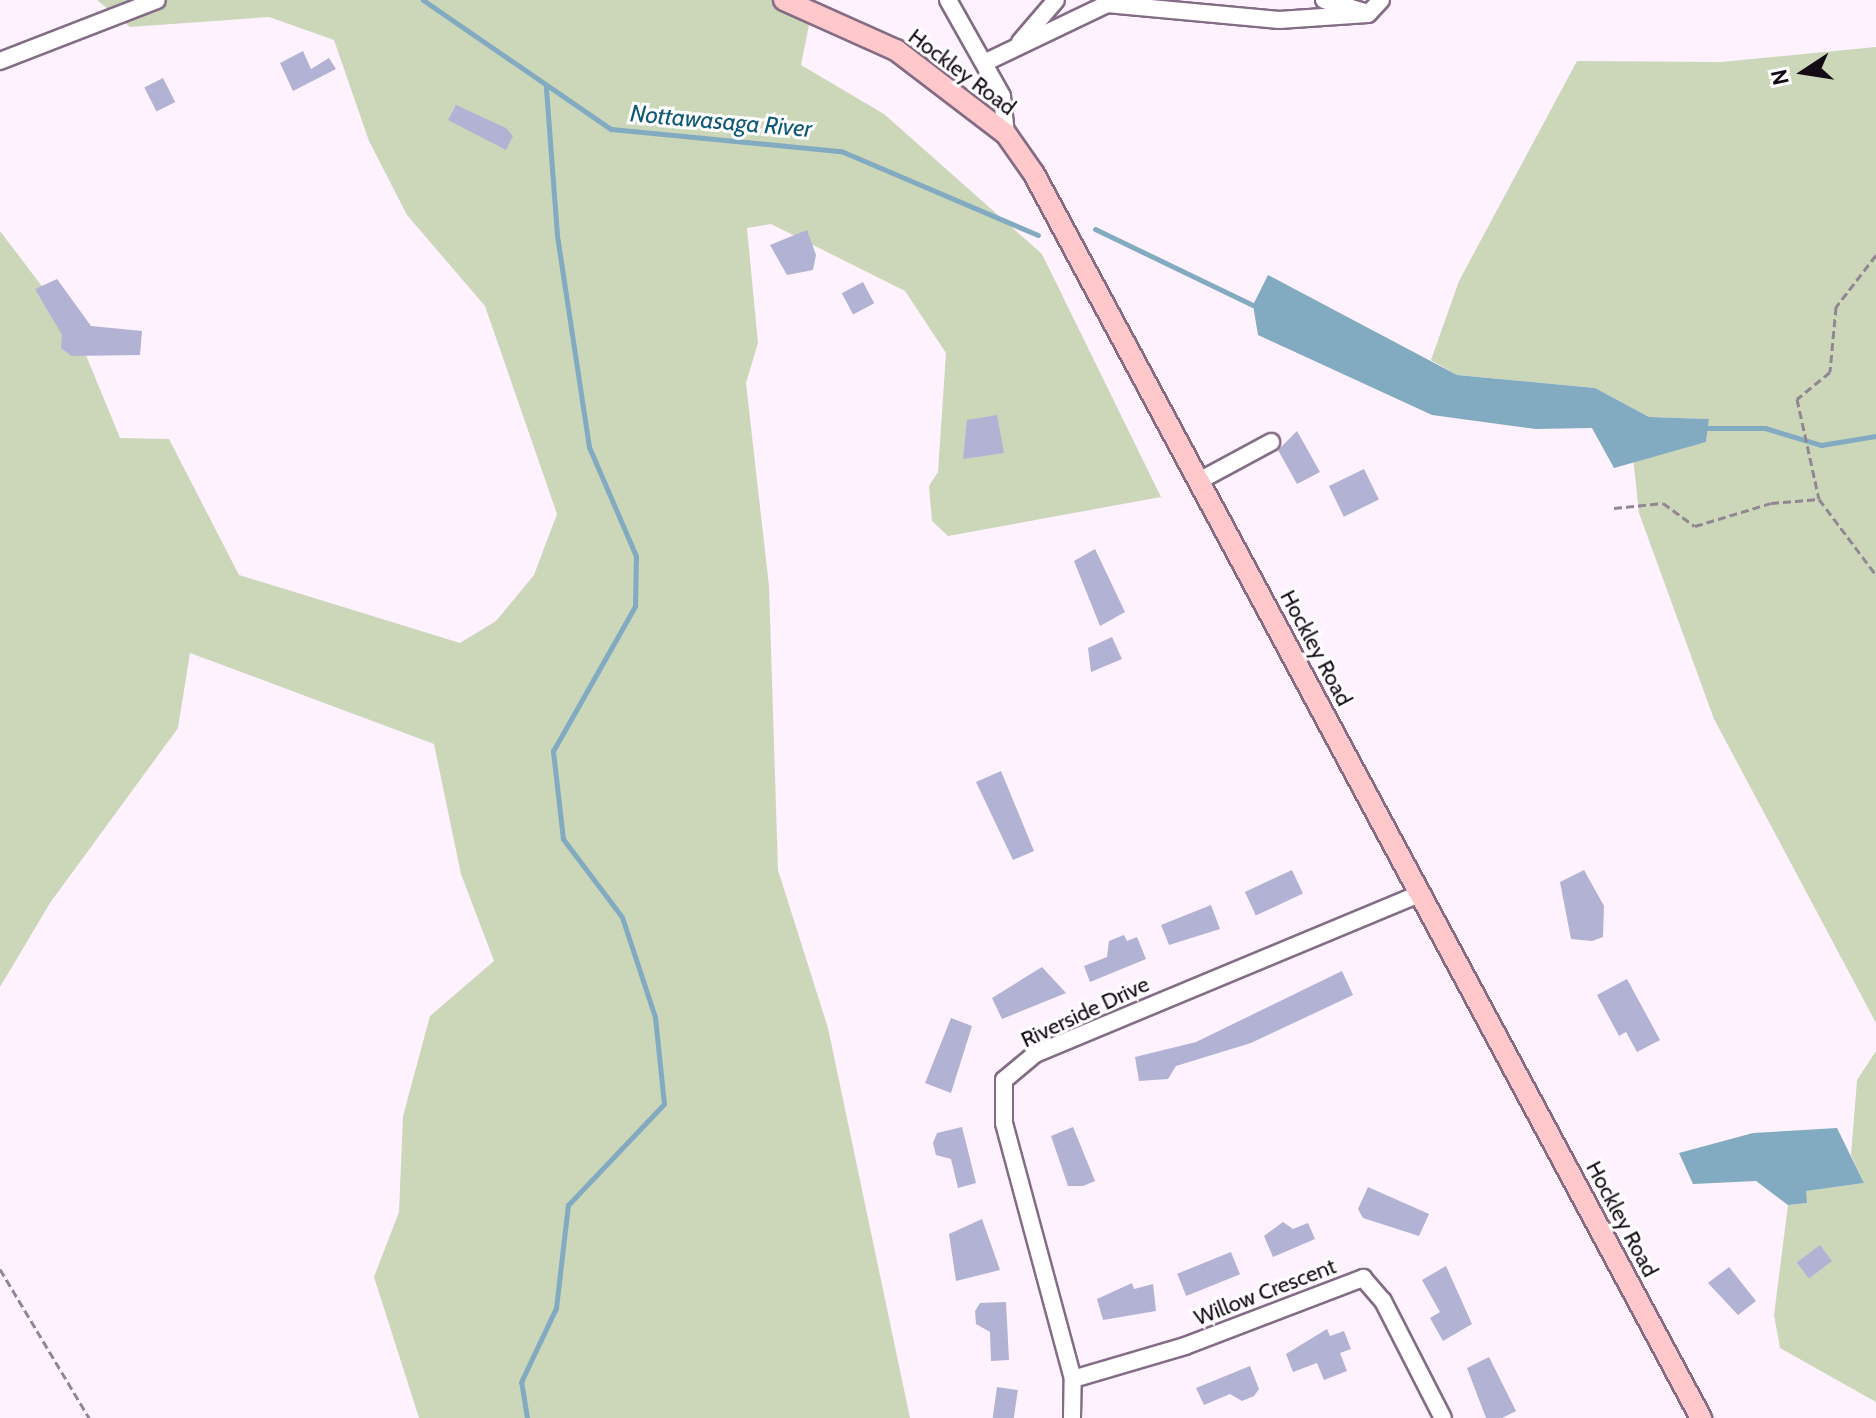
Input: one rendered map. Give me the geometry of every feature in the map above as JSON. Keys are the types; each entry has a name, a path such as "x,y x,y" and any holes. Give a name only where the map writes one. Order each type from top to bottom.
{"main road":[{"name":"Hockley Road","path":"784,0 896,50 1006,134 1034,174 1701,1418"}],"street":[{"path":"0,61 157,0"},
{"path":"948,0 1002,96 1006,134"},
{"path":"1014,50 1056,0"},
{"path":"1324,0 1368,14"},
{"path":"984,63 1107,4 1279,20 1368,14 1381,0"},
{"path":"1199,481 1271,442"},
{"name":"Riverside Drive","path":"1072,1418 1073,1379 1004,1123 1004,1080 1035,1054 1420,894"},
{"name":"Willow Crescent","path":"1073,1379 1185,1346 1363,1278 1383,1301 1443,1418"}],"path":[{"path":"1876,255 1836,307 1830,372 1797,399 1819,499 1876,575"},
{"path":"1614,508 1663,503 1695,526 1771,503 1819,499"},
{"path":"0,1269 89,1418"}],"green space":[{"path":"97,0 814,0 801,65 884,114 1042,254 1161,497 948,536 932,521 929,486 938,472 946,353 905,291 771,224 747,228 758,343 746,383 769,586 778,870 828,1028 910,1418 419,1418 374,1277 399,1212 403,1116 430,1016 494,961 461,874 434,744 190,653 178,728 50,903 0,987 0,231 76,331 120,438 169,439 239,575 460,643 496,621 534,575 557,514 485,306 407,215 369,141 334,40 269,17 130,27"},
{"path":"1876,47 1876,1023 1714,719 1639,513 1633,457 1706,442 1709,419 1649,417 1595,388 1457,375 1431,360 1459,281 1577,61 1721,62"},
{"path":"1876,1051 1876,1402 1780,1348 1774,1315 1788,1205 1807,1203 1805,1191 1864,1183 1851,1155 1857,1080"}],"water":[{"path":"1268,275 1457,375 1595,388 1649,417 1709,419 1706,442 1614,468 1592,428 1536,429 1432,415 1258,335 1253,305"},
{"path":"1837,1128 1864,1183 1806,1191 1807,1203 1788,1205 1756,1181 1693,1184 1679,1153 1753,1133"}],"building":[{"path":"303,51 311,69 329,58 336,69 293,91 280,63"},
{"path":"163,78 175,102 157,112 144,88"},
{"path":"456,105 506,128 513,136 506,150 448,120"},
{"path":"807,230 816,255 813,270 787,275 770,245"},
{"path":"57,279 91,326 142,331 140,355 71,356 61,348 62,335 35,289"},
{"path":"863,282 874,303 853,314 842,293"},
{"path":"997,415 1004,453 963,459 967,420"},
{"path":"1297,431 1320,472 1297,484 1278,450"},
{"path":"1364,469 1379,500 1344,517 1329,486"},
{"path":"1095,549 1125,612 1100,626 1074,561"},
{"path":"1112,637 1122,659 1091,672 1088,648"},
{"path":"1001,771 1034,851 1013,860 976,782"},
{"path":"1292,870 1303,894 1256,916 1245,892"},
{"path":"1584,870 1604,906 1603,937 1592,941 1571,939 1560,882"},
{"path":"1211,905 1220,929 1169,945 1161,925"},
{"path":"1124,935 1127,941 1137,937 1146,959 1090,982 1084,966 1107,957 1109,941"},
{"path":"1042,967 1066,993 1002,1019 992,998"},
{"path":"1342,971 1353,995 1251,1043 1176,1066 1168,1079 1139,1081 1135,1057 1196,1042"},
{"path":"1627,979 1660,1040 1637,1052 1626,1032 1619,1036 1597,995"},
{"path":"951,1018 972,1026 951,1093 925,1083"},
{"path":"962,1127 976,1183 958,1188 951,1159 936,1155 933,1143 937,1133"},
{"path":"1073,1127 1095,1181 1083,1186 1068,1186 1051,1136"},
{"path":"1368,1187 1429,1214 1419,1236 1363,1218 1358,1209"},
{"path":"982,1219 1000,1270 956,1281 949,1234"},
{"path":"1283,1222 1293,1229 1308,1223 1315,1239 1273,1257 1264,1236"},
{"path":"1820,1245 1832,1261 1809,1278 1797,1262"},
{"path":"1231,1252 1240,1274 1186,1296 1177,1274"},
{"path":"1446,1266 1472,1324 1443,1341 1430,1318 1440,1312 1422,1280"},
{"path":"1729,1267 1756,1301 1738,1315 1708,1283"},
{"path":"1132,1283 1134,1289 1153,1284 1156,1311 1103,1320 1097,1299"},
{"path":"1006,1302 1009,1360 991,1361 990,1332 976,1324 975,1311 980,1303"},
{"path":"1327,1329 1330,1336 1344,1331 1351,1349 1340,1353 1347,1371 1324,1380 1317,1363 1293,1372 1286,1354"},
{"path":"1489,1357 1516,1411 1502,1418 1486,1418 1467,1368"},
{"path":"1250,1366 1259,1389 1254,1396 1242,1401 1230,1394 1204,1405 1196,1388"},
{"path":"997,1387 1018,1390 1014,1418 993,1418"}],"waterway":[{"name":"Nottawasaga River","path":"423,0 611,129 841,151 1038,235"},
{"path":"527,1418 521,1382 556,1308 568,1205 664,1104 655,1017 622,917 563,839 553,751 635,606 636,556 589,447 557,235 546,87"},
{"name":"Nottawasaga River","path":"1095,229 1253,305"},
{"name":"Nottawasaga River","path":"1707,428 1765,428 1821,445 1876,436"}]}
